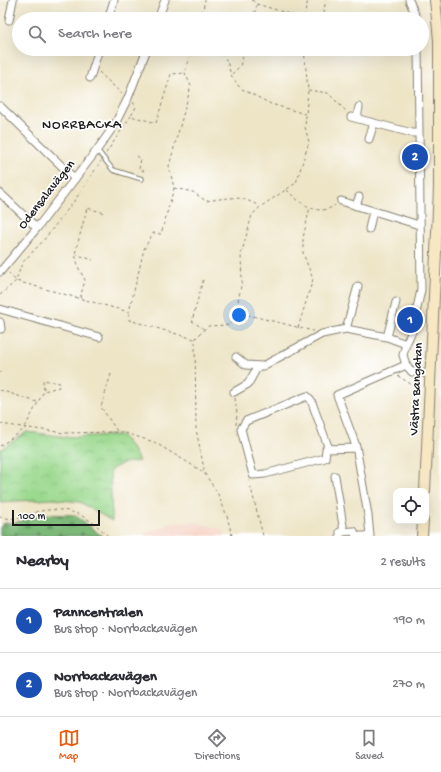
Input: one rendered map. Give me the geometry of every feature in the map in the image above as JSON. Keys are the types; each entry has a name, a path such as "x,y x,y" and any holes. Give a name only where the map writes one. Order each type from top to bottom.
{"street":[{"path":"9,20 13,0"},
{"path":"110,12 114,0"},
{"path":"161,12 165,0"},
{"path":"409,0 414,12"},
{"name":"Västra Bangatan","path":"425,488 439,188 439,40 435,0"},
{"path":"90,78 97,56"},
{"name":"Odensalavägen","path":"2,269 38,228 114,126 128,98 144,56"},
{"path":"418,56 421,290 412,331 403,355 406,365 412,372 431,374"},
{"path":"0,106 75,179"},
{"path":"359,107 354,118 412,133 419,133"},
{"path":"369,139 374,123"},
{"path":"0,193 38,228"},
{"path":"356,206 359,196"},
{"path":"341,201 419,225"},
{"path":"369,229 373,211"},
{"path":"346,329 358,286"},
{"path":"387,337 396,302"},
{"path":"0,309 99,337"},
{"path":"236,357 246,365 263,366 322,334 346,329 387,337 406,344"},
{"path":"335,476 342,534 354,531 356,536 370,536 368,515 356,448 337,395 406,365"},
{"path":"234,392 248,384 258,366"},
{"path":"329,449 311,400 307,396 246,421 241,429 252,475 265,474 325,458 326,449 329,449 356,448"},
{"path":"422,536 423,524"}],"lane":[{"path":"97,150 113,170 142,178"}],"path":[{"path":"202,12 205,0"},
{"path":"253,0 257,4 284,12"},
{"path":"305,12 308,0"},
{"path":"324,12 326,0"},
{"path":"255,12 257,4"},
{"path":"190,56 185,73 191,86 169,166 174,188 161,234 153,233 144,249 129,312 129,320 195,339"},
{"path":"223,56 227,61 232,75 240,88 271,104 306,114"},
{"path":"232,75 240,66 243,56"},
{"path":"232,536 227,516 217,492 205,474 196,429 195,339 208,326 230,325 236,312 242,281 241,255 252,215 260,206 296,183 309,142 305,127 308,90 305,56"},
{"path":"0,295 16,282 22,263 43,240 75,200 131,116 135,104 93,68"},
{"path":"131,116 156,123 171,74 185,73"},
{"path":"308,90 328,93 354,118"},
{"path":"137,156 141,159 139,169 144,171"},
{"path":"174,188 194,192 206,201 228,198 246,198 260,206"},
{"path":"287,190 297,201 322,211 329,210 341,201"},
{"path":"298,328 313,278 303,253 303,238 310,207"},
{"path":"80,299 85,280 78,269 75,254 87,208 105,214"},
{"path":"75,254 93,260"},
{"path":"2,269 16,282 129,312"},
{"path":"204,280 192,321 200,324 204,330"},
{"path":"236,312 322,334"},
{"path":"395,370 396,375 402,380 417,388 420,392 421,399"},
{"path":"111,374 102,408 117,432"},
{"path":"0,446 26,428 44,391 43,380 60,382 59,387 44,391"},
{"path":"0,390 38,402"},
{"path":"0,424 65,433 117,432 154,442 205,474"},
{"path":"0,517 13,520 34,512 53,509 76,512 108,536"}],"shaded area":[{"path":"194,522 221,529 226,536 140,536 171,524"}],"green space":[{"path":"27,432 67,437 121,435 133,450 139,461 123,463 110,470 112,521 80,502 53,499 0,502 0,450"},
{"path":"42,514 75,515 102,536 0,536 0,527 4,523 14,523"}],"place":[{"name":"Norrbackavägen","path":"415,157"},
{"name":"Panncentralen","path":"410,320"}],"district":[{"name":"NORRBACKA","path":"82,125"}]}
